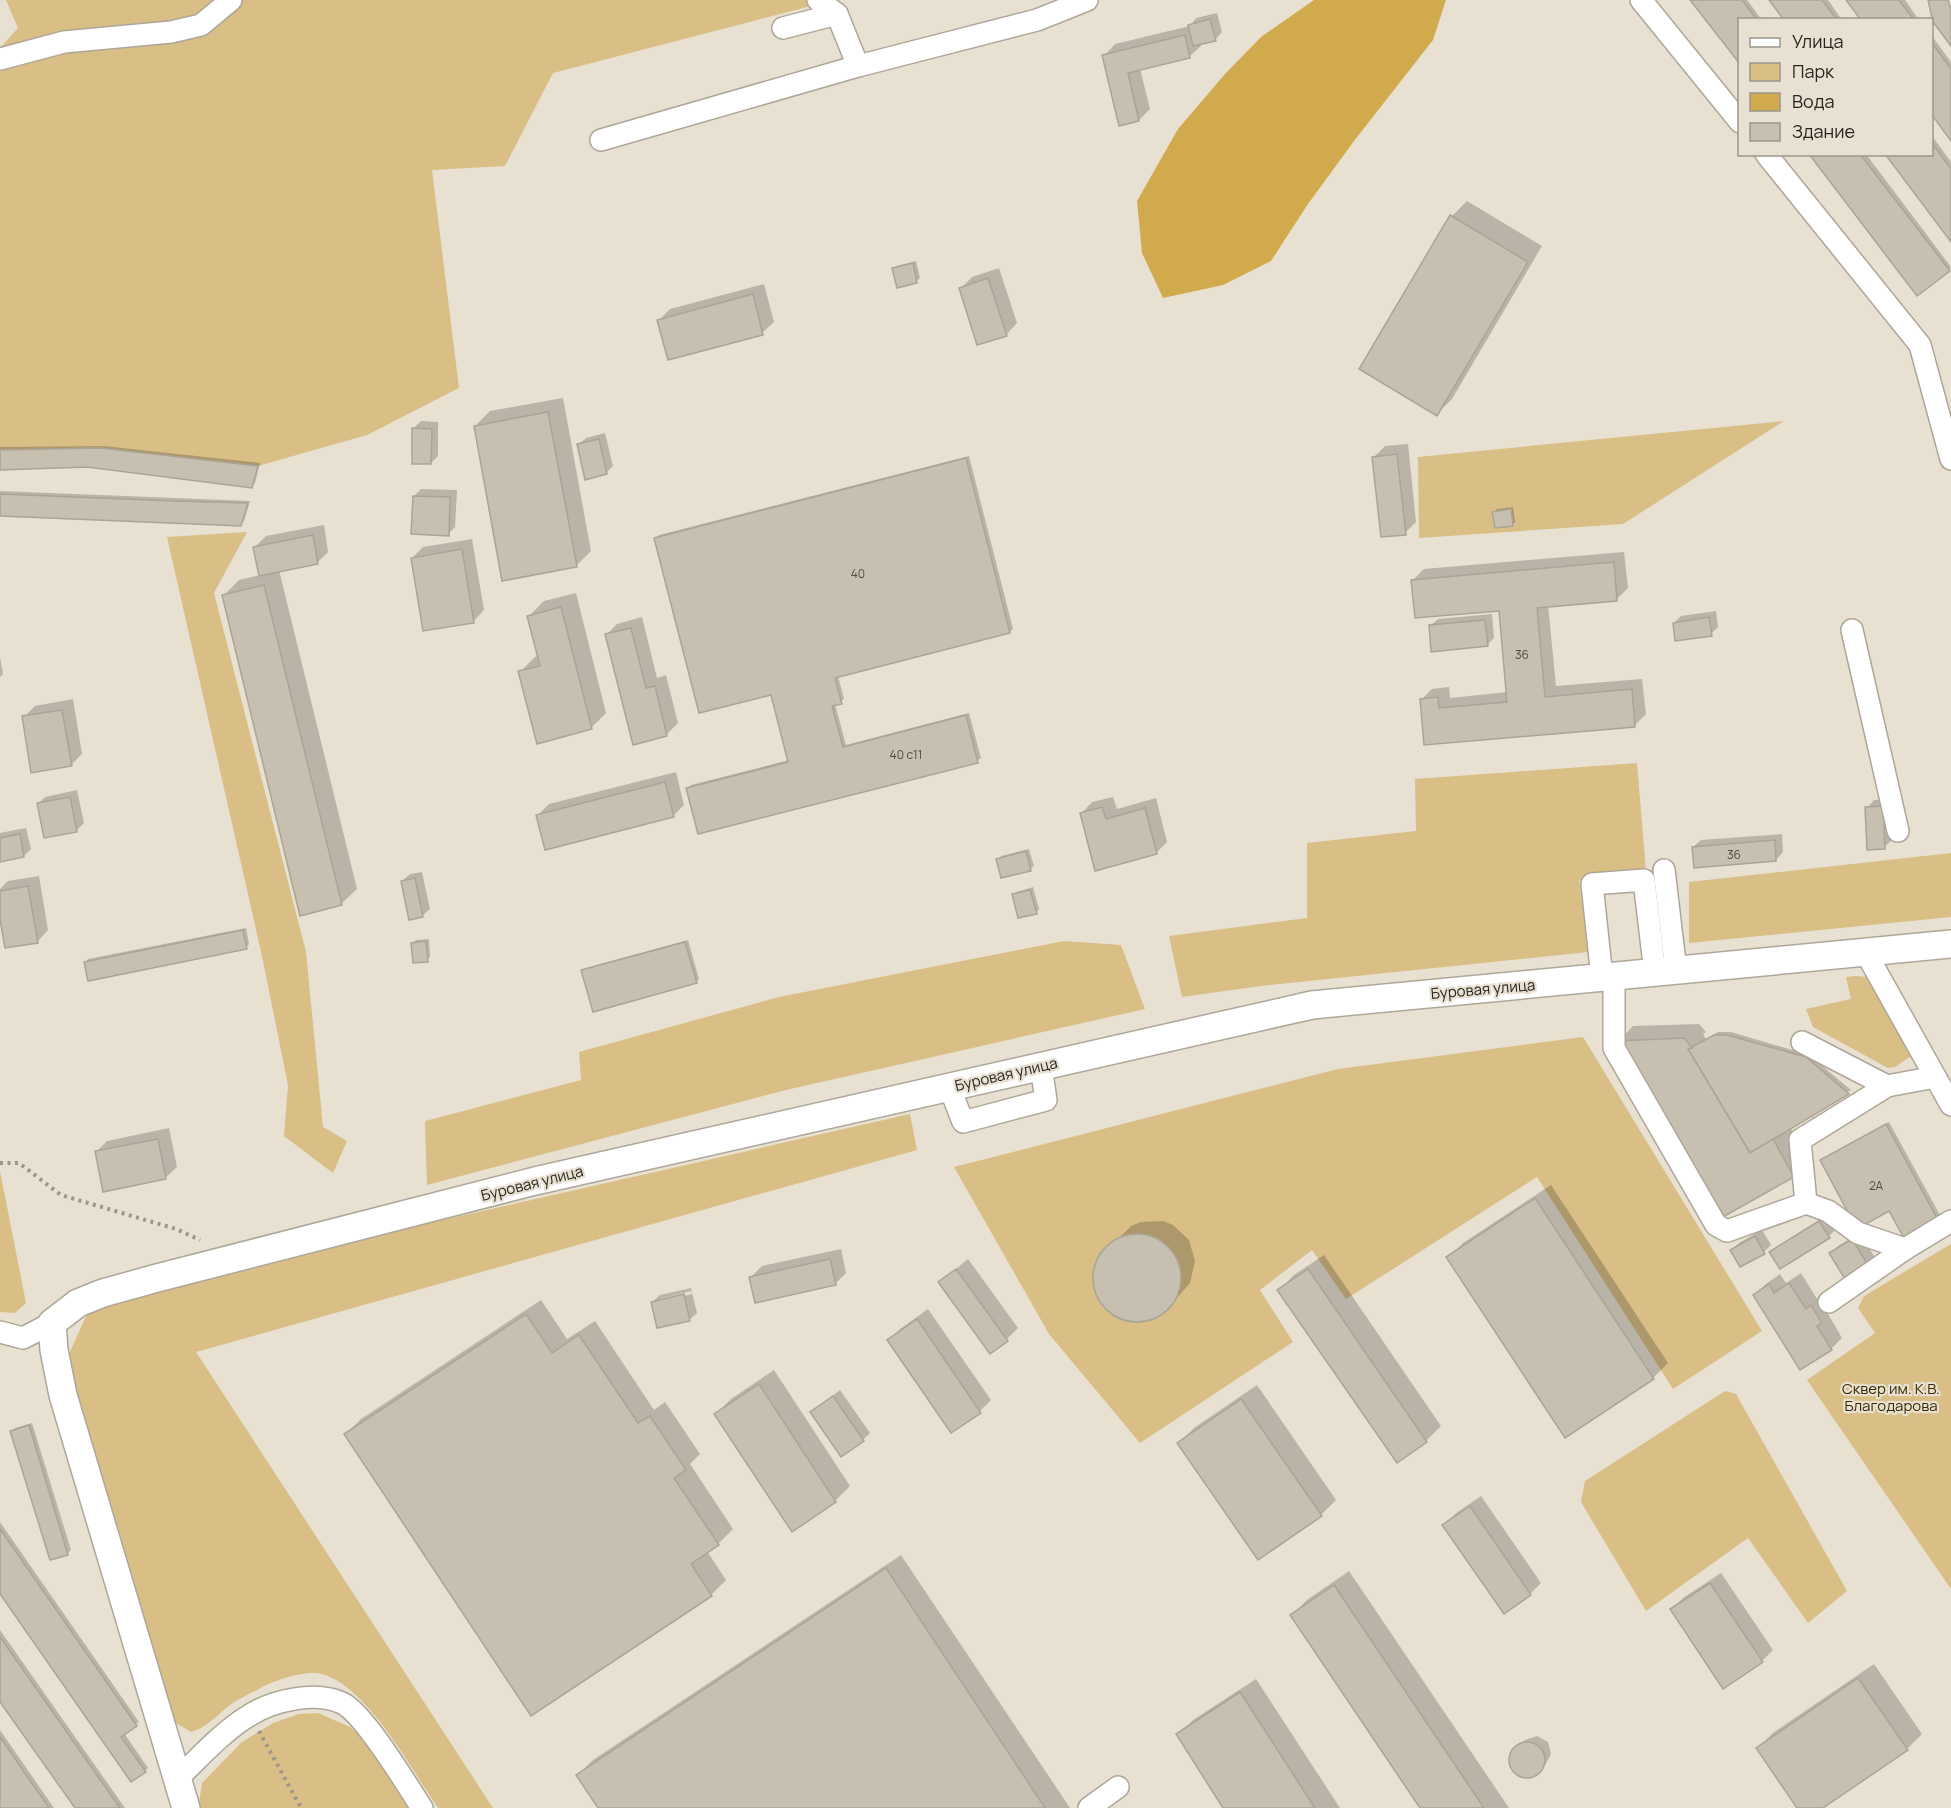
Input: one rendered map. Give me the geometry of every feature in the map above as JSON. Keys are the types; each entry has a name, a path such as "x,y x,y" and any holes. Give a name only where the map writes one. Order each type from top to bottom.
{"main road":[{"name":"Буровая улица","path":"52,1323 78,1304 103,1293 536,1181 1312,1005 1951,944"},
{"path":"52,1323 54,1350 63,1395 186,1808"}],"street":[{"path":"0,59 64,42 171,32 201,25 231,0"},
{"path":"818,0 837,14 858,66"},
{"path":"601,140 858,66 1037,20 1087,0"},
{"path":"1641,0 1738,120"},
{"path":"783,28 837,14"},
{"path":"1768,156 1920,345 1951,459"},
{"path":"1852,630 1898,831"},
{"path":"1664,870 1666,972"},
{"path":"1666,972 1644,880 1592,884 1608,977 1614,1048 1716,1225 1726,1231 1806,1203 1828,1211 1858,1233 1905,1249"},
{"path":"1866,953 1951,1106"},
{"path":"1802,1042 1887,1086"},
{"path":"949,1086 963,1122 1046,1100 1041,1066"},
{"path":"1806,1203 1800,1140 1887,1086 1935,1077"},
{"path":"1829,1302 1905,1249 1951,1221"},
{"path":"0,1332 22,1338 52,1323"},
{"path":"178,1778 227,1732 250,1714 285,1701 312,1697 343,1703 366,1725 422,1808"},
{"path":"1089,1808 1118,1787"}],"path":[{"path":"0,1163 19,1163 61,1195 176,1229 200,1240"},
{"path":"250,1714 301,1808"}],"green space":[{"path":"6,0 834,0 553,73 505,166 432,170 459,388 367,435 258,466 100,448 0,450 0,48 18,28"},
{"path":"1784,421 1623,524 1419,538 1418,457"},
{"path":"247,532 214,593 306,952 323,1127 347,1141 333,1173 284,1136 288,1085 262,956 167,537"},
{"path":"1637,763 1646,871 1579,880 1589,952 1261,986 1182,997 1169,936 1307,918 1307,843 1416,831 1415,779"},
{"path":"1951,853 1951,917 1689,943 1689,882"},
{"path":"1064,941 1121,945 1145,1009 786,1090 427,1185 425,1121 581,1080 579,1052 779,997"},
{"path":"1846,977 1868,977 1911,1056 1895,1067 1888,1068 1813,1027 1806,1009 1851,999"},
{"path":"1583,1037 1762,1331 1673,1389 1537,1177 1346,1299 1312,1250 1260,1290 1293,1342 1140,1443 1049,1334 954,1167 1338,1069"},
{"path":"910,1114 917,1150 196,1352 493,1808 438,1808 402,1752 372,1712 356,1695 339,1682 322,1674 301,1674 264,1686 236,1701 209,1723 191,1732 174,1722 73,1387 69,1354 87,1314 110,1303 417,1226"},
{"path":"0,1171 26,1303 15,1313 0,1312"},
{"name":"Сквер им. К.В. Благодарова","path":"1951,1244 1951,1589 1807,1380 1875,1333 1858,1308 1864,1296"},
{"path":"1725,1391 1736,1394 1847,1591 1808,1623 1748,1538 1646,1611 1581,1502 1585,1481"},
{"path":"318,1713 350,1727 364,1739 409,1808 201,1808 199,1803 202,1783 242,1742 273,1723 299,1714"}],"water":[{"path":"1314,0 1446,0 1433,40 1354,141 1308,204 1271,261 1223,285 1163,298 1142,253 1137,201 1178,129 1225,74 1261,37"}],"building":[{"path":"1690,0 1742,0 1756,18 1738,18 1738,61"},
{"path":"1769,0 1822,0 1836,18 1782,18"},
{"path":"1846,0 1899,0 1912,18 1860,18"},
{"path":"1928,0 1948,0 1951,9 1951,46 1933,22"},
{"path":"1210,19 1216,41 1193,46 1188,25"},
{"path":"1185,35 1190,58 1128,73 1139,121 1119,126 1102,55"},
{"path":"1933,44 1951,69 1951,141 1933,116"},
{"path":"1933,144 1951,169 1951,242 1886,156 1933,156"},
{"path":"1811,156 1862,156 1950,271 1917,296"},
{"path":"1450,215 1528,262 1437,416 1359,369"},
{"path":"913,263 917,283 897,288 892,268"},
{"path":"988,278 1007,336 977,345 959,288"},
{"path":"753,294 763,335 668,360 657,320"},
{"path":"548,412 577,567 502,581 474,426"},
{"path":"412,428 432,429 431,464 412,464"},
{"path":"599,439 607,474 585,480 577,444"},
{"path":"100,448 258,466 252,488 87,467 0,470 0,450"},
{"path":"1397,454 1406,535 1381,537 1372,457"},
{"path":"966,458 1010,633 835,678 842,704 832,706 843,747 966,715 978,763 698,834 686,788 788,762 771,695 699,713 654,538"},
{"path":"0,494 248,503 241,526 0,516"},
{"path":"413,496 450,497 449,536 411,534"},
{"path":"1511,509 1513,526 1495,528 1492,512"},
{"path":"313,535 318,564 259,576 253,547"},
{"path":"462,549 474,623 423,631 411,558"},
{"path":"1614,562 1617,601 1537,608 1545,697 1632,689 1635,727 1424,745 1420,699 1438,697 1439,708 1507,702 1499,611 1415,618 1411,580"},
{"path":"264,585 342,905 300,916 222,595"},
{"path":"561,607 592,729 537,744 518,671 540,666 527,616"},
{"path":"1709,617 1712,636 1675,641 1673,623"},
{"path":"1485,620 1488,646 1431,652 1429,625"},
{"path":"631,628 646,688 655,686 667,736 633,745 605,634"},
{"path":"62,710 72,766 31,773 22,716"},
{"path":"665,782 674,817 545,850 536,815"},
{"path":"70,797 77,832 44,838 37,803"},
{"path":"1883,806 1885,849 1867,850 1865,807"},
{"path":"1102,807 1106,819 1145,808 1157,854 1095,871 1080,813"},
{"path":"20,834 24,857 0,862 0,838"},
{"path":"1775,840 1776,861 1694,868 1692,847"},
{"path":"1026,851 1031,871 1001,878 996,859"},
{"path":"415,878 423,917 409,920 401,881"},
{"path":"28,886 38,943 5,948 0,919 0,891"},
{"path":"1030,890 1037,914 1018,918 1012,894"},
{"path":"243,930 247,949 88,981 84,962"},
{"path":"426,941 428,962 413,963 411,943"},
{"path":"685,942 697,983 593,1012 581,970"},
{"path":"1714,1035 1727,1035 1806,1057 1849,1094 1750,1153 1688,1049"},
{"path":"1684,1038 1692,1048 1688,1049 1750,1153 1773,1139 1794,1177 1721,1218 1617,1041"},
{"path":"1886,1124 1939,1222 1905,1240 1889,1211 1857,1229 1820,1160"},
{"path":"158,1139 166,1179 103,1192 95,1151"},
{"path":"1535,1198 1654,1379 1565,1438 1446,1257"},
{"path":"1819,1221 1830,1238 1780,1269 1769,1252"},
{"path":"1137,1234 1154,1238 1168,1247 1177,1261 1181,1278 1177,1295 1168,1309 1154,1318 1137,1322 1120,1318 1106,1309 1097,1295 1093,1278 1097,1261 1106,1247 1120,1238"},
{"path":"1755,1236 1765,1254 1740,1267 1730,1250"},
{"path":"1852,1239 1871,1270 1848,1284 1829,1253"},
{"path":"830,1259 836,1285 755,1303 749,1277"},
{"path":"956,1269 1008,1341 990,1354 938,1282"},
{"path":"1308,1269 1427,1442 1397,1463 1277,1290"},
{"path":"1789,1283 1806,1309 1811,1305 1822,1323 1817,1326 1832,1350 1800,1370 1753,1295 1769,1284 1774,1293"},
{"path":"684,1294 690,1321 657,1328 651,1302"},
{"path":"526,1314 552,1353 579,1335 638,1423 650,1416 686,1470 674,1478 719,1545 691,1564 712,1596 531,1716 344,1434"},
{"path":"917,1319 981,1413 951,1433 887,1340"},
{"path":"759,1384 836,1502 792,1532 714,1414"},
{"path":"833,1396 864,1441 841,1457 810,1412"},
{"path":"1241,1399 1322,1516 1258,1560 1177,1443"},
{"path":"29,1425 68,1555 50,1560 10,1431"},
{"path":"1470,1506 1531,1595 1504,1614 1442,1525"},
{"path":"0,1529 137,1726 121,1737 146,1772 131,1782 0,1594"},
{"path":"886,1568 1045,1808 598,1808 576,1775"},
{"path":"1710,1583 1763,1662 1723,1689 1670,1609"},
{"path":"1334,1585 1484,1808 1420,1808 1290,1615"},
{"path":"0,1637 120,1808 75,1808 0,1702"},
{"path":"1858,1678 1908,1750 1823,1808 1797,1808 1756,1748"},
{"path":"1240,1692 1315,1808 1223,1808 1176,1734"},
{"path":"0,1737 49,1808 0,1808"},
{"path":"1527,1742 1539,1748 1545,1760 1539,1772 1527,1778 1515,1772 1509,1760 1515,1748"}]}
